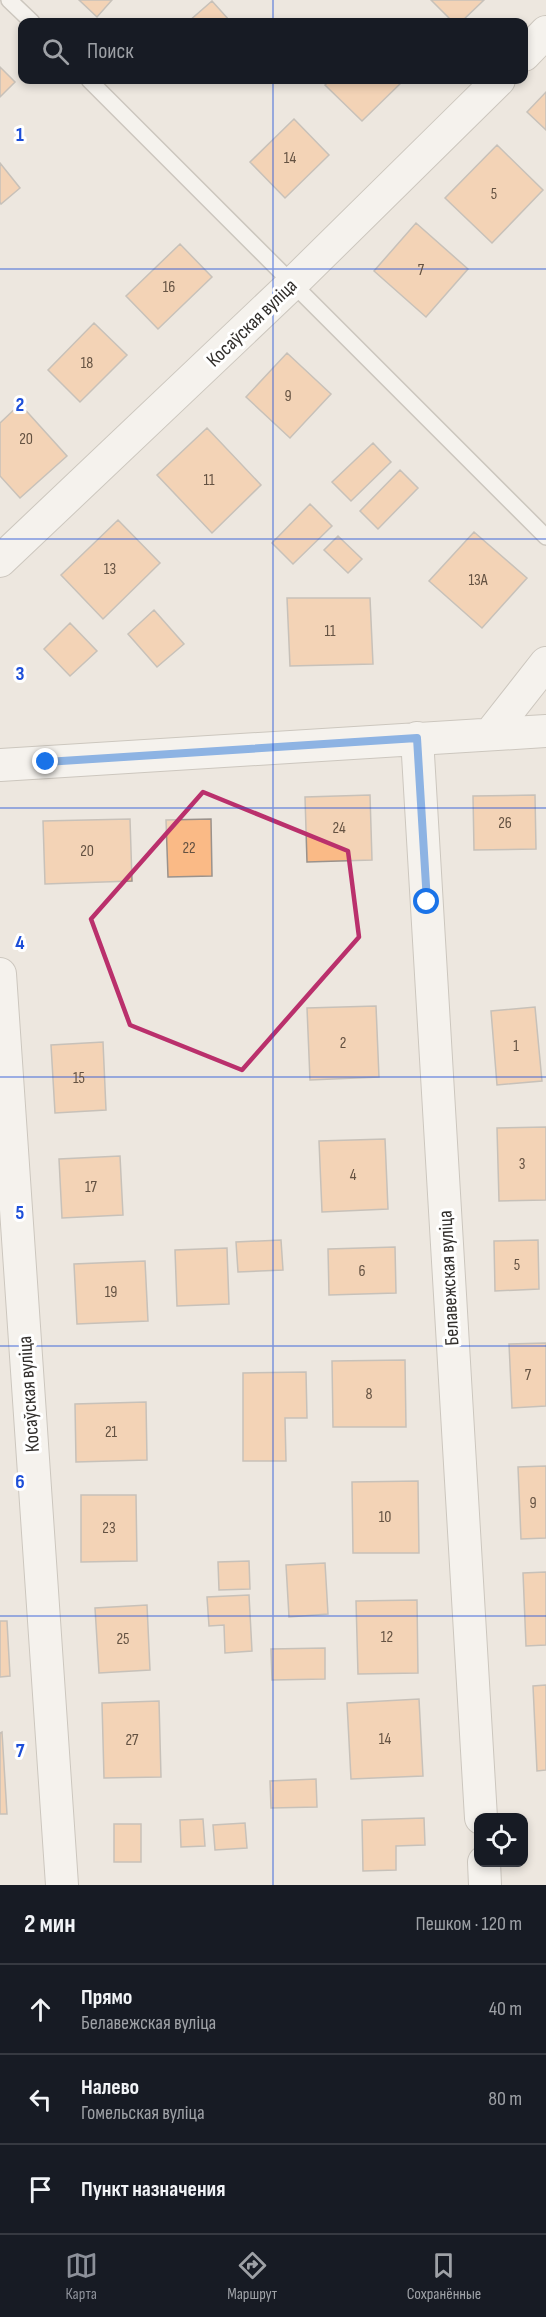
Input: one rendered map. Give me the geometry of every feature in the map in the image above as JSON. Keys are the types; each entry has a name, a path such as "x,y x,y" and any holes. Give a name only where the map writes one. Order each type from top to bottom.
{"street":[{"path":"528,51 546,33"},
{"name":"Косаўская вуліца","path":"0,561 293,283 495,84"},
{"path":"491,733 546,663"},
{"path":"0,765 546,731"},
{"name":"Белавежская вуліца","path":"417,738 481,1813"},
{"name":"Косаўская вуліца","path":"0,974 62,1885"},
{"path":"484,1867 485,1885"}],"lane":[{"path":"9,0 28,18"},
{"path":"93,84 546,537"}],"highlighted area":[{"path":"203,792 348,851 359,937 242,1070 130,1025 91,919"}],"building":[{"path":"79,0 112,0 97,17"},
{"path":"431,0 484,0 465,18 449,18"},
{"path":"212,1 227,18 193,18"},
{"path":"0,67 15,82 0,97"},
{"path":"326,84 400,84 362,121"},
{"path":"546,92 546,130 527,112"},
{"path":"294,119 329,155 285,198 250,162"},
{"path":"497,145 543,190 492,243 445,198"},
{"path":"0,163 20,188 1,204 0,202"},
{"path":"416,223 468,269 426,317 374,271"},
{"path":"180,244 212,277 158,329 126,296"},
{"path":"94,323 127,355 80,402 48,370"},
{"path":"287,353 331,394 290,438 246,397"},
{"path":"20,404 67,456 20,498 0,476 0,423"},
{"path":"207,428 261,485 212,533 157,475"},
{"path":"373,443 391,462 351,501 332,482"},
{"path":"400,470 418,488 378,529 360,511"},
{"path":"310,504 332,526 293,564 272,543"},
{"path":"118,520 160,563 103,619 61,575"},
{"path":"474,532 527,578 482,628 429,581"},
{"path":"338,536 362,559 348,573 324,550"},
{"path":"287,598 370,598 373,664 290,666"},
{"path":"154,610 184,644 157,667 128,634"},
{"path":"70,623 97,651 70,676 44,649"},
{"path":"370,795 372,860 307,862 305,797"},
{"path":"535,795 536,849 474,850 473,796"},
{"path":"130,819 132,881 45,884 43,821"},
{"path":"211,819 212,876 168,877 166,820"},
{"path":"376,1006 379,1077 310,1080 307,1008"},
{"path":"535,1007 542,1081 497,1085 491,1011"},
{"path":"103,1042 106,1110 55,1113 51,1045"},
{"path":"546,1127 546,1200 499,1201 497,1128"},
{"path":"385,1139 388,1209 322,1212 319,1141"},
{"path":"120,1156 123,1215 62,1218 59,1159"},
{"path":"281,1240 283,1270 238,1272 236,1242"},
{"path":"538,1240 539,1289 495,1291 494,1241"},
{"path":"395,1247 396,1293 329,1295 328,1249"},
{"path":"227,1248 229,1304 177,1306 175,1250"},
{"path":"145,1261 148,1321 77,1324 74,1264"},
{"path":"546,1343 546,1406 512,1408 509,1344"},
{"path":"405,1360 406,1427 333,1427 332,1361"},
{"path":"306,1372 307,1418 285,1418 286,1461 243,1461 243,1373"},
{"path":"146,1402 147,1460 76,1462 75,1404"},
{"path":"546,1466 546,1538 521,1539 518,1467"},
{"path":"418,1481 419,1553 353,1553 352,1482"},
{"path":"81,1495 136,1495 137,1561 81,1562"},
{"path":"249,1561 250,1589 219,1590 218,1562"},
{"path":"325,1563 328,1614 289,1617 286,1565"},
{"path":"546,1572 546,1645 526,1646 523,1573"},
{"path":"249,1595 252,1651 225,1653 224,1625 209,1626 207,1597"},
{"path":"417,1600 418,1673 358,1674 356,1601"},
{"path":"147,1605 150,1670 99,1673 95,1608"},
{"path":"0,1621 7,1621 10,1676 0,1677"},
{"path":"325,1648 325,1679 272,1680 271,1649"},
{"path":"546,1685 546,1770 537,1771 533,1686"},
{"path":"419,1699 423,1776 351,1779 347,1703"},
{"path":"159,1701 161,1777 104,1778 102,1703"},
{"path":"2,1732 7,1814 0,1814 0,1733"},
{"path":"316,1779 317,1807 271,1808 270,1781"},
{"path":"424,1818 425,1845 396,1846 396,1870 363,1871 362,1820"},
{"path":"203,1819 205,1846 181,1847 180,1820"},
{"path":"245,1823 247,1848 215,1850 213,1825"},
{"path":"114,1824 141,1824 141,1862 114,1862"}],"route":[{"path":"46,762 417,738 427,902"}]}
